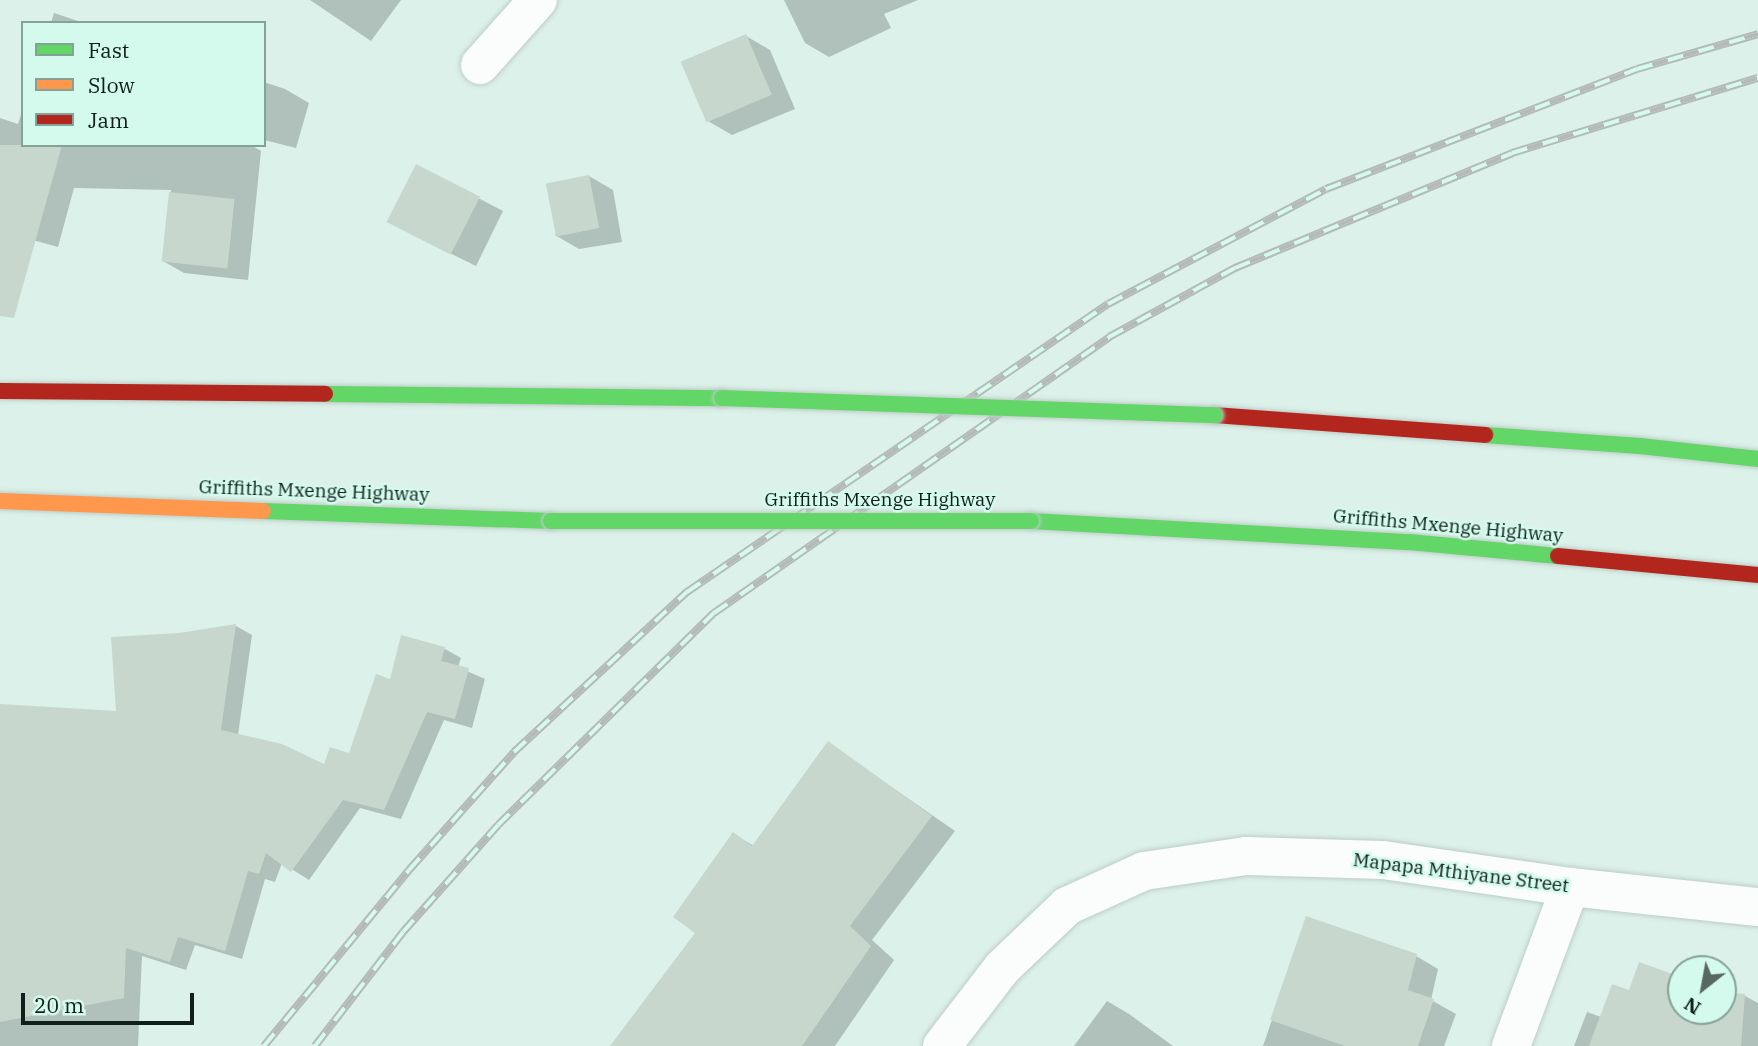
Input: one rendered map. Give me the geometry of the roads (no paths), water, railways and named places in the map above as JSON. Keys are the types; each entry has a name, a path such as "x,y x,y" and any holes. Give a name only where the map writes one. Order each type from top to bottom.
{"street":[{"path":"480,65 538,0"},
{"path":"0,373 28,392"},
{"path":"0,391 722,398 1215,415 1640,446 1758,459"},
{"name":"Griffiths Mxenge Highway","path":"0,500 551,522 1031,521 1409,542 1758,575"},
{"name":"Mapapa Mthiyane Street","path":"942,1046 1002,968 1067,906 1144,871 1246,856 1383,859 1570,887 1758,907"},
{"path":"1511,1046 1570,887"}],"railway":[{"path":"264,1046 409,870 514,752 687,592 1108,304 1326,189 1637,69 1758,34"},
{"path":"315,1046 403,932 498,825 714,613 1109,337 1235,268 1512,153 1758,78"}]}
